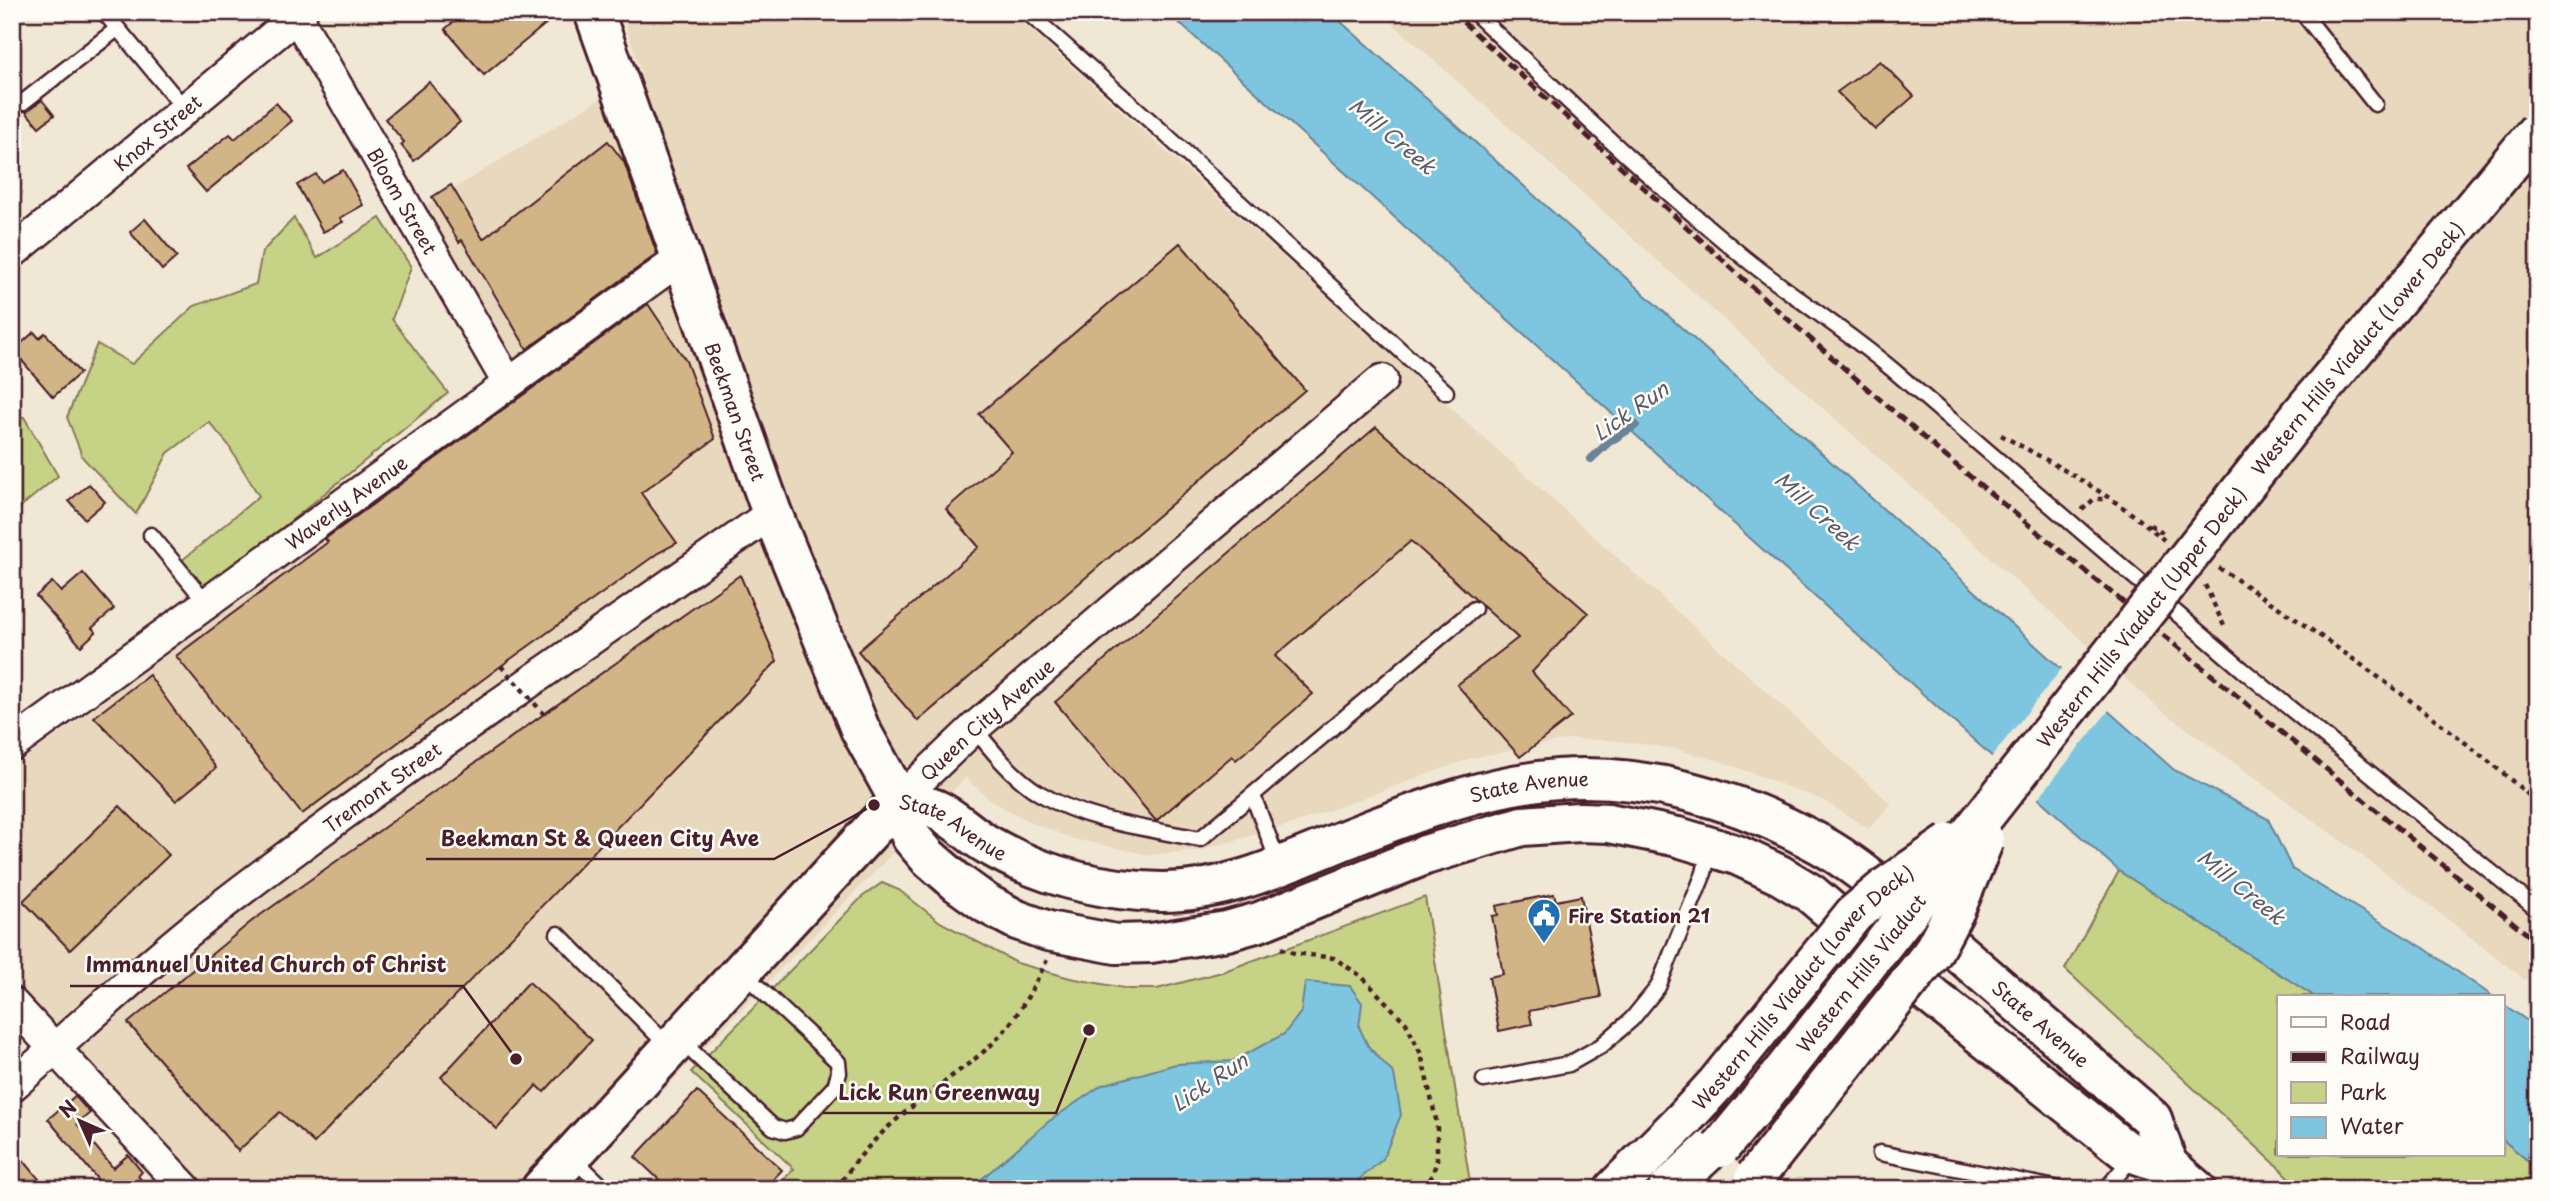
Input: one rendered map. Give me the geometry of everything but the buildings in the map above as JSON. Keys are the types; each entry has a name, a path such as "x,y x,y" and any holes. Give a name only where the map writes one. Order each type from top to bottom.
{"main road":[{"name":"Beekman Street","path":"594,12 772,513 860,729 899,800"},
{"name":"Western Hills Viaduct (Lower Deck)","path":"1614,1189 1717,1083 1854,914 1886,887 1964,834 2005,801 2307,411 2538,132"},
{"name":"Western Hills Viaduct (Upper Deck)","path":"1668,1189 1751,1112 2301,414 2538,132"},
{"name":"State Avenue","path":"899,800 937,810 987,845 1020,862 1073,882 1163,892 1226,885 1431,807 1519,785 1557,779 1609,779 1668,787 1716,799 1767,818 1812,840 1856,867 1898,900 2152,1119 2182,1177"},
{"name":"State Avenue","path":"899,800 911,837 928,857 987,904 1017,920 1048,931 1116,944 1151,943 1192,937 1259,922 1425,855 1522,827 1580,822 1609,823 1710,845 1780,875 1810,893 1934,998 2125,1150 2182,1177"},
{"name":"Queen City Avenue","path":"541,1189 899,800"},
{"name":"Western Hills Viaduct","path":"1717,1179 2005,801"},
{"name":"Western Hills Viaduct (Upper Deck)","path":"1717,1179 1751,1112"}],"street":[{"name":"Knox Street","path":"12,253 299,14"},
{"name":"Bloom Street","path":"299,14 508,383"},
{"name":"Waverly Avenue","path":"12,745 680,259"},
{"name":"Queen City Avenue","path":"899,800 974,728 1382,380"},
{"name":"Tremont Street","path":"12,1086 171,946 233,897 430,754 772,513"},
{"path":"12,1003 186,1189"}],"lane":[{"path":"104,12 184,108"},
{"path":"1027,12 1165,134 1446,393"},
{"path":"1474,12 1726,242 1766,275 1873,353 2243,670 2538,910"},
{"path":"2302,12 2375,104"},
{"path":"22,103 117,29"},
{"path":"151,535 206,602"},
{"path":"974,728 1012,772 1038,792 1067,807 1100,818 1200,839 1474,609"},
{"path":"1253,796 1280,866"},
{"path":"1484,1080 1569,1064 1601,1046 1632,1019 1658,987 1704,873 1710,845"},
{"path":"558,934 674,1044 773,1127 785,1131 796,1128 835,1086 839,1073 838,1062 741,971"},
{"path":"2106,1189 2126,1165 2125,1150"},
{"path":"1880,1153 2060,1189"},
{"path":"571,1157 605,1189"}],"path":[{"path":"1991,430 2066,472 2170,537"},
{"path":"2126,510 2172,547"},
{"path":"2213,564 2414,702 2538,803"},
{"path":"2203,582 2225,630"},
{"path":"501,666 544,714"},
{"path":"1276,944 1294,953 1334,958 1361,976 1406,1023 1421,1054 1437,1125 1437,1161 1427,1189"},
{"path":"838,1189 849,1169 876,1137 995,1041 1017,1016 1049,957"}],"shaded area":[{"path":"621,12 1011,12 1891,804 1869,829 1825,801 1723,762 1672,748 1612,740 1570,739 1471,758 1289,825 1200,850 1150,855 1074,839 1035,824 993,802 965,778 568,1189 199,1189 12,989 12,768 524,394 419,210 642,73"},
{"path":"1380,12 2538,12 2538,990 2428,904 2156,706"}],"green space":[{"path":"294,218 317,258 380,218 411,267 392,319 448,393 206,590 180,562 259,496 227,443 209,422 168,453 136,514 83,458 67,417 97,344 132,364 194,306 256,284 262,252"},
{"path":"12,417 24,417 58,476 12,514"},
{"path":"2119,871 2312,995 2277,995 2277,1156 2504,1156 2504,1141 2538,1169 2538,1189 2302,1189 2065,969"},
{"path":"882,883 899,890 940,922 1017,963 1070,978 1129,989 1157,989 1222,972 1425,897 1471,1189 774,1189 794,1169 691,1072 862,897"}],"water":[{"name":"Mill Creek","path":"1167,12 1330,12 2174,770 2268,819 2292,869 2424,948 2491,995 2312,995 2119,871"},
{"path":"1305,982 1350,986 1362,1003 1359,1027 1368,1046 1394,1074 1401,1115 1383,1159 1354,1184 1331,1189 970,1189 1048,1122 1102,1085 1176,1064 1233,1061 1284,1034 1301,1012"},
{"path":"2504,1005 2538,1028 2538,1169 2504,1141"}],"pier":[{"path":"2063,667 2110,709 2036,801 1990,759"}],"waterway":[{"name":"Lick Run","path":"1591,459 1609,442 1636,425"}],"railway":[{"path":"1452,12 1774,307 1939,451 2538,943"}],"place":[{"name":"Beekman St & Queen City Ave","path":"874,805"},
{"name":"Fire Station 21","path":"1544,945"},
{"name":"Lick Run Greenway","path":"1089,1030"},
{"name":"Immanuel United Church of Christ","path":"516,1059"}]}
